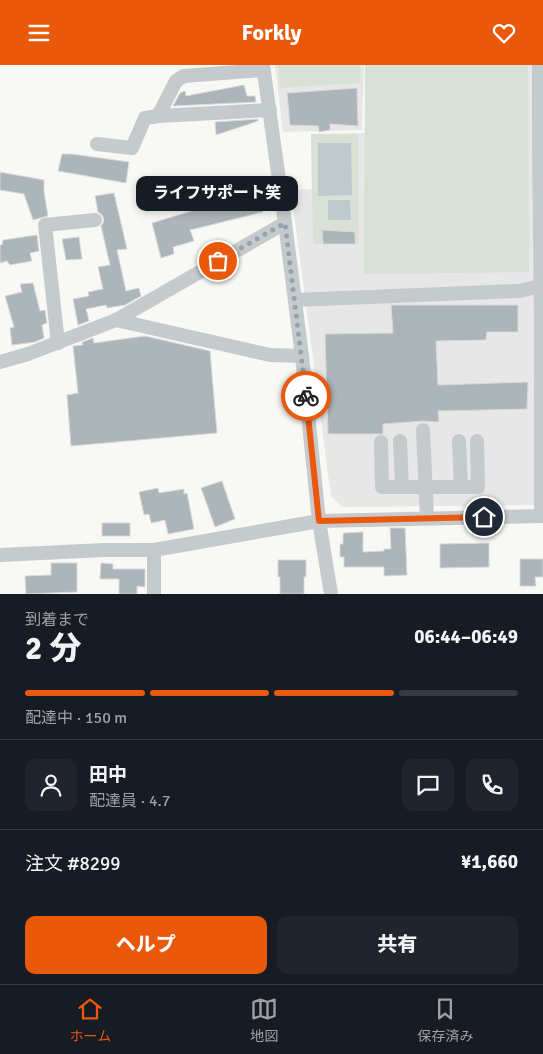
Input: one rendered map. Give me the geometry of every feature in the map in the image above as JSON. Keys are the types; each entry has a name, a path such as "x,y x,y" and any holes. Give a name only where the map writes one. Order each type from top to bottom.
{"street":[{"path":"0,555 104,550 154,550 319,521 542,516 539,65"},
{"path":"158,116 176,81 184,76 264,67 302,356 319,521 331,594"},
{"path":"97,144 132,148 145,118 270,110"},
{"path":"58,343 45,225 95,219"},
{"path":"0,363 28,355 116,320 285,223"},
{"path":"295,300 519,291 540,286"},
{"path":"116,320 270,355 302,356"},
{"path":"423,430 428,518"},
{"path":"400,441 402,487"},
{"path":"459,441 461,487"},
{"path":"381,442 382,487 478,487 476,441"},
{"path":"154,550 154,594"}],"shaded area":[{"path":"275,65 364,65 362,130 283,132"},
{"path":"278,65 360,65 360,83 280,88"},
{"path":"365,65 535,65 536,505 342,507 331,496 291,190 312,189 311,134 365,133"},
{"path":"365,65 528,65 529,272 364,274"},
{"path":"311,134 358,134 359,244 313,244"},
{"path":"318,143 351,143 352,195 318,196"},
{"path":"328,200 350,200 351,220 328,220"}],"building":[{"path":"244,85 247,96 255,96 256,102 173,106 180,93 185,91 186,96"},
{"path":"357,88 358,126 330,124 330,130 319,132 318,126 290,125 287,93"},
{"path":"258,119 258,121 216,135 215,122"},
{"path":"62,154 129,162 126,183 58,171"},
{"path":"0,172 44,180 48,216 33,220 24,194 0,190"},
{"path":"256,184 263,212 190,230 194,241 173,247 174,254 161,258 152,223 205,207 181,206 181,203"},
{"path":"114,193 127,249 117,250 126,291 139,288 141,296 125,305 107,308 106,305 86,309 89,321 78,325 73,299 89,296 88,292 103,289 98,267 110,265 101,226 104,219 98,212 95,196"},
{"path":"322,230 355,232 355,244 323,244"},
{"path":"37,235 39,251 30,253 32,261 10,265 7,261 0,263 0,245 2,245 3,240"},
{"path":"79,237 82,259 66,260 62,239"},
{"path":"33,283 40,311 45,310 47,323 42,325 44,338 35,342 12,345 10,328 14,327 5,296 22,292 20,284"},
{"path":"391,305 518,305 518,332 487,332 486,340 436,341 438,385 528,382 527,409 438,411 439,422 423,421 383,424 383,434 328,434 325,334 393,333"},
{"path":"145,336 210,351 217,433 71,446 67,395 78,393 73,346 83,345 82,342 93,338 94,343"},
{"path":"222,481 235,519 215,527 201,488"},
{"path":"158,488 159,493 184,489 184,494 187,493 194,529 168,534 165,520 151,523 149,514 144,515 139,492"},
{"path":"102,523 130,523 130,536 102,536"},
{"path":"390,528 405,528 407,575 384,576 384,567 344,567 344,557 340,557 340,544 343,544 343,533 363,532 363,552 384,551 384,549 391,549"},
{"path":"489,543 489,567 440,568 440,544"},
{"path":"520,559 543,559 543,577 535,577 536,586 520,586"},
{"path":"278,560 306,560 304,594 280,594"},
{"path":"51,563 77,563 77,592 26,594 25,576 51,575"},
{"path":"101,563 113,564 113,569 145,569 145,587 137,586 137,594 119,594 119,579 100,579"}],"way so far":[{"path":"218,261 285,223 306,396"}],"place":[{"name":"ライフサポート笑","path":"218,261"}],"route":[{"path":"306,396 319,521 484,517"}]}
